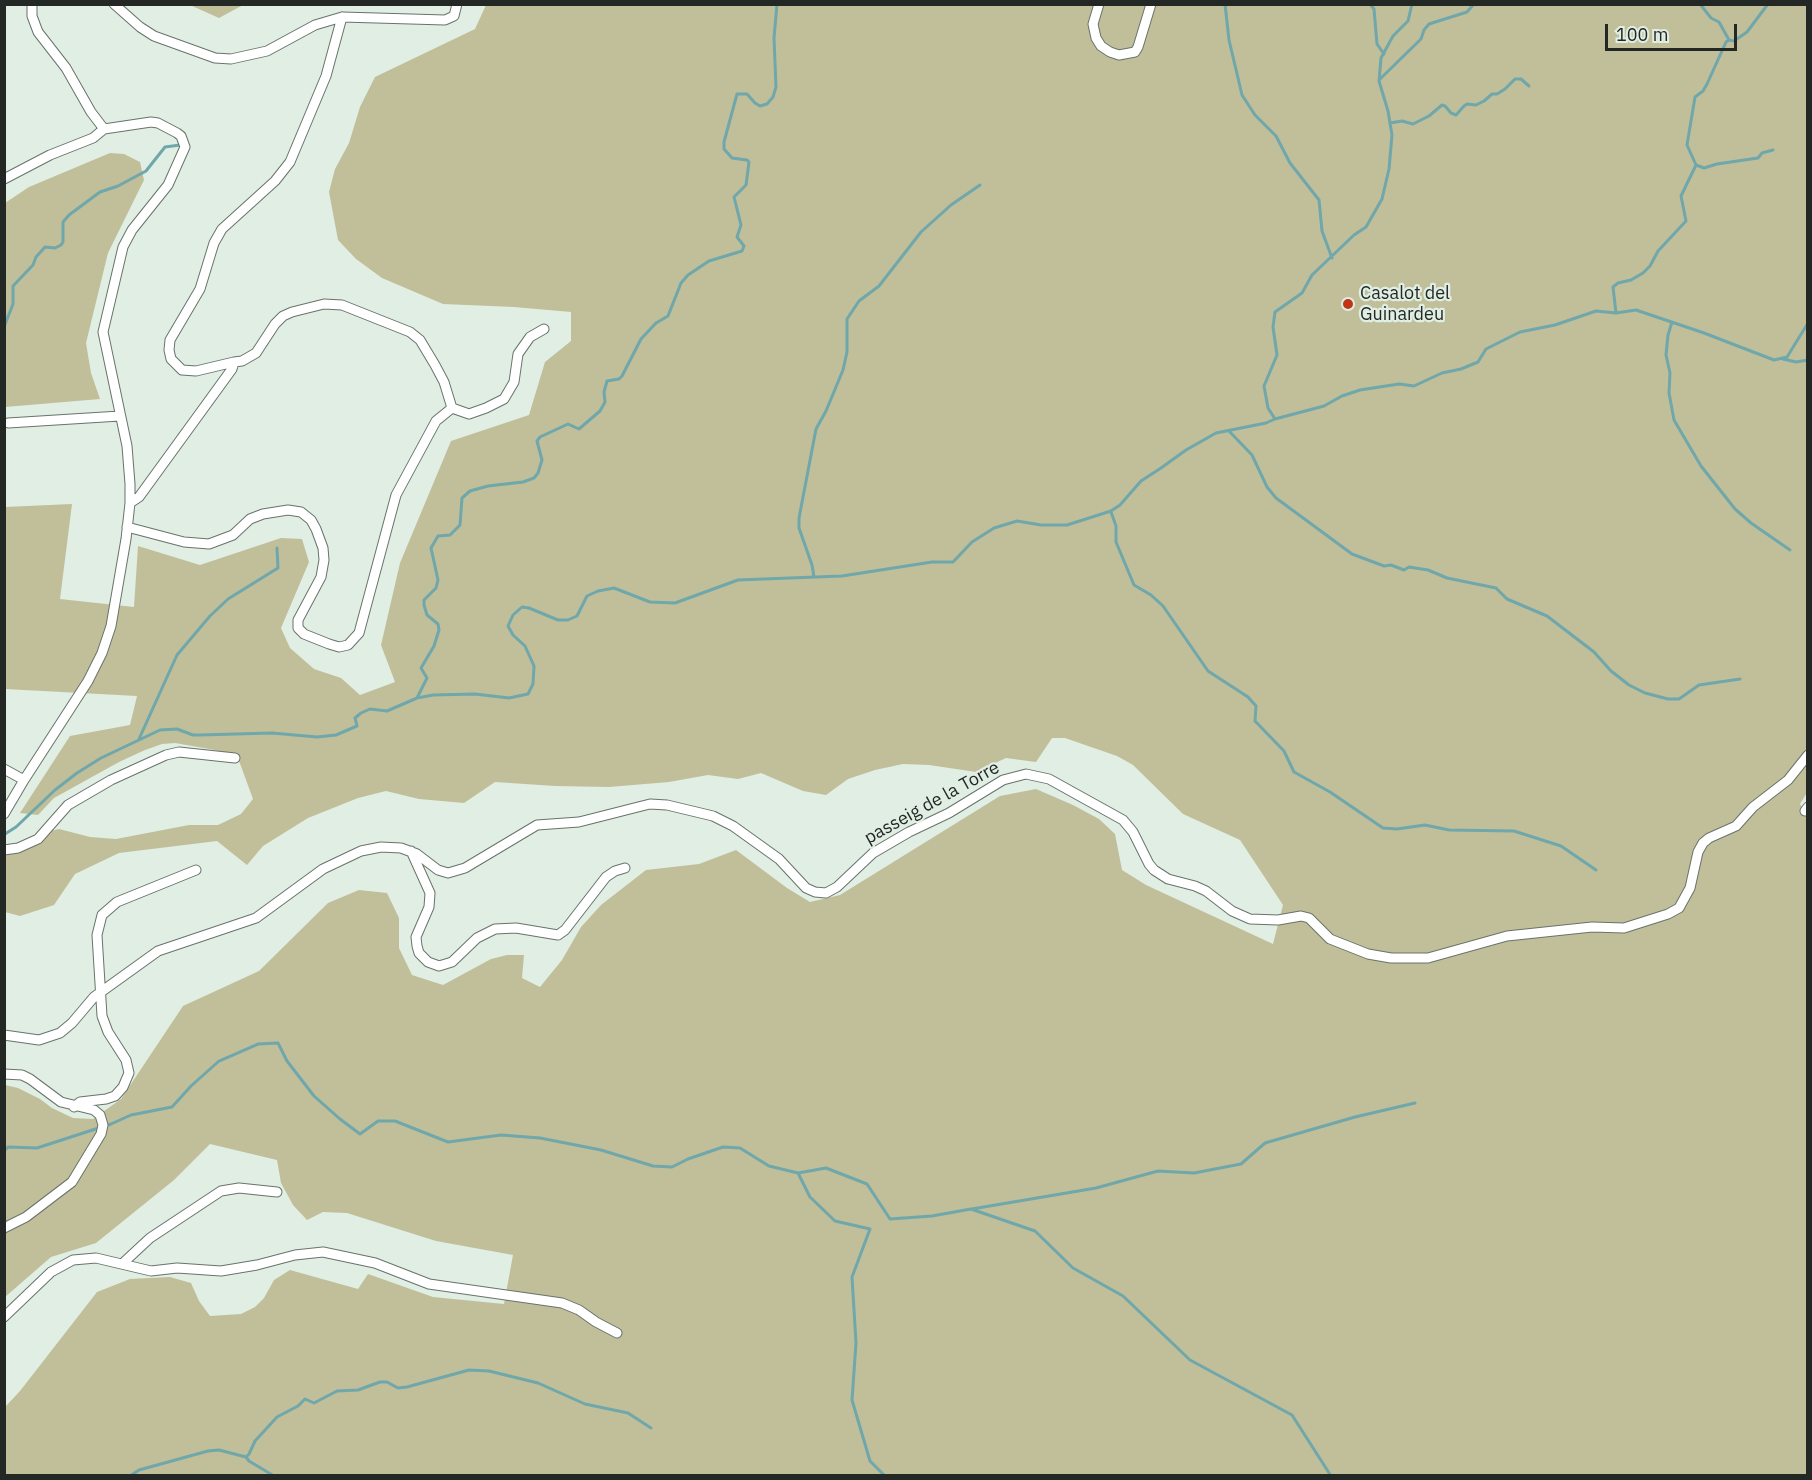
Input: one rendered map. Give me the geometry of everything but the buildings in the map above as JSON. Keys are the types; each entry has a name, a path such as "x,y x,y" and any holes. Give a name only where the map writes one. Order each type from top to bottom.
{"street":[{"path":"32,4 32,16 38,32 66,68 90,112 104,129"},
{"path":"114,4 154,36 223,59 240,58 267,51 315,26 342,16 445,20 454,16 457,4"},
{"path":"1099,4 1094,24 1096,38 1101,46 1119,55 1135,51 1138,47 1151,4"},
{"path":"342,16 326,76 294,156 274,181 228,222 217,236 200,290 170,340 168,350 171,359 182,370 196,371 242,361 256,354 271,329 283,316 324,304 342,305 416,337 429,354 444,382 452,408"},
{"path":"4,179 50,155 93,138 104,129 158,123 182,136 185,147 168,185 132,230 120,256 103,332 128,454 130,503 115,613 102,653 88,681 4,814"},
{"path":"452,408 469,414 504,399 514,382 518,354 538,330 544,329"},
{"path":"130,503 139,497 232,369 234,362"},
{"path":"127,527 184,542 209,544 233,535 250,519 263,514 288,510 301,512 311,520 316,529 323,548 324,560 321,577 298,620 298,628 304,634 329,644 339,647 348,645 359,633 396,495 436,421 452,408"},
{"path":"9,423 120,416"},
{"path":"4,850 18,848 38,838 68,805 111,780 166,755 180,752 235,758"},
{"name":"passeig de la Torre","path":"4,1035 39,1040 60,1033 102,990 158,951 256,918 334,862 361,851 381,847 401,848 411,851 438,870 453,872 465,868 537,825 579,822 650,804 667,805 713,816 733,826 779,859 806,888 826,893 837,887 873,854 909,831 949,813 1003,780 1026,774 1049,779 1115,814 1128,825 1154,870 1168,879 1206,891 1243,917 1260,921 1301,916 1315,923 1330,939 1368,954 1418,959 1454,952 1507,936 1592,927 1624,928 1674,912 1690,888 1698,852 1703,843 1736,826 1753,807 1788,780 1808,755"},
{"path":"4,769 24,780"},
{"path":"411,851 430,893 429,907 416,937 417,946 423,958 439,966 452,962 477,938 495,929 516,928 558,935 606,877 625,868"},
{"path":"74,1107 80,1102 115,1096 129,1076 128,1065 105,1023 102,1007 97,935 102,915 117,902 196,870"},
{"path":"4,1074 15,1074 30,1079 55,1098 74,1107 94,1110 100,1115 103,1125 101,1134 72,1182 26,1217 4,1228"},
{"path":"122,1264 150,1238 221,1191 239,1188 277,1192"},
{"path":"4,1317 41,1281 62,1264 73,1260 96,1258 151,1271 177,1268 221,1271 309,1252 335,1253 375,1263 429,1284 562,1303 579,1310 617,1333"}],"green space":[{"path":"190,5 243,5 219,18"},
{"path":"486,5 1807,5 1808,791 1800,804 1808,816 1807,1475 5,1475 5,1407 97,1292 130,1279 170,1277 191,1283 199,1301 210,1316 241,1314 255,1307 264,1298 274,1280 290,1270 358,1289 368,1274 433,1297 504,1304 513,1255 436,1241 347,1213 323,1212 307,1220 293,1205 281,1183 277,1160 210,1144 174,1180 96,1243 51,1257 5,1297 5,1085 18,1088 73,1118 93,1119 121,1099 183,1006 259,971 328,903 359,890 387,893 399,918 399,948 412,975 443,985 491,959 507,955 524,955 522,978 540,987 562,960 581,927 601,905 646,870 699,864 736,850 810,902 840,895 1000,796 1036,789 1099,819 1115,834 1122,870 1146,885 1273,944 1283,905 1240,840 1183,814 1133,765 1117,756 1065,738 1052,738 1036,762 1006,758 976,772 929,765 903,764 848,779 826,795 803,791 761,773 738,779 708,775 669,782 609,787 495,782 464,803 419,799 386,791 358,798 308,818 263,846 247,865 217,841 119,853 75,874 54,905 20,916 5,912 4,854 35,845 46,832 59,829 90,837 116,839 189,825 218,825 241,814 253,799 238,758 215,750 175,743 162,744 119,762 54,798 38,815 20,813 70,736 130,725 137,696 5,689 5,507 72,504 60,599 134,607 138,546 200,565 281,538 302,539 309,562 281,628 290,648 314,669 341,678 360,695 395,682 381,645 400,563 451,441 529,415 545,362 571,341 571,312 443,304 382,278 356,259 338,240 329,192 335,169 349,143 360,107 375,77 475,29"},
{"path":"110,153 124,154 140,162 144,180 108,253 86,343 91,373 100,399 5,407 5,203 29,187"}],"waterway":[{"path":"417,698 427,678 421,668 434,646 439,630 438,624 427,615 424,605 424,600 436,588 438,580 431,548 438,536 450,535 460,525 462,498 470,491 534,478 542,460 537,441 540,437 568,424 579,429 600,411 605,402 604,392 607,381 619,379 622,376 641,339 656,323 668,316 681,283 688,275 709,261 742,251 744,246 737,237 741,225 734,197 746,185 749,162 732,158 724,149 724,142 737,94 747,94 760,106 767,104 773,97 776,87 774,38 777,4"},
{"path":"1225,4 1229,40 1242,95 1255,115 1276,136 1290,163 1319,200 1322,231 1332,258"},
{"path":"1370,4 1374,9 1377,44 1384,54"},
{"path":"1275,419 1268,408 1264,386 1277,355 1273,327 1275,312 1302,293 1312,275 1354,235 1366,227 1382,199 1389,169 1392,135 1379,81 1381,58 1393,36 1408,21 1412,4"},
{"path":"1380,79 1421,39 1429,24 1467,12 1474,4"},
{"path":"1700,4 1711,18 1719,22 1729,40"},
{"path":"1616,313 1613,287 1643,273 1650,266 1658,251 1686,221 1681,196 1696,165 1687,145 1695,97 1703,91 1707,84 1726,42 1734,41 1747,32 1768,4"},
{"path":"1390,123 1402,121 1413,124 1429,116 1442,105 1456,115 1467,104 1476,105 1484,101 1492,94 1505,89 1515,79 1521,79 1529,86"},
{"path":"4,327 13,304 13,286 33,265 36,257 45,247 55,248 61,245 63,222 69,215 100,192 118,186 146,171 165,147 180,145"},
{"path":"1696,165 1704,168 1758,158 1762,153 1773,150"},
{"path":"814,577 799,528 799,518 816,429 843,370 847,352 847,319 859,301 879,286 921,232 951,205 980,185"},
{"path":"5,834 77,773 101,758 160,730 177,729 193,735 272,733 317,737 336,735 357,726 355,718 370,709 387,711 417,698 433,695 475,694 509,698 528,694 533,684 534,666 525,646 513,635 508,626 513,615 522,607 558,620 568,620 577,616 587,596 614,588 650,602 675,603 738,580 842,576 932,562 953,562 972,542 994,528 1017,521 1041,525 1067,525 1111,511 1120,505 1141,481 1186,450 1216,433 1266,423 1324,406 1342,396 1360,390 1399,384 1414,386 1442,373 1478,362 1486,349 1520,332 1555,325 1596,311 1616,313 1636,310 1774,360 1787,357 1808,323"},
{"path":"1672,322 1666,355 1674,420 1701,466 1735,509 1790,550"},
{"path":"1783,359 1796,362 1808,360"},
{"path":"1229,431 1252,455 1267,487 1276,498 1352,554 1384,566 1391,565 1404,570 1409,567 1428,570 1447,578 1496,588 1507,599 1547,616 1594,652 1611,671 1629,685 1645,693 1668,699 1679,699 1699,685 1740,679"},
{"path":"1111,512 1116,526 1116,542 1134,585 1151,595 1163,606 1208,671 1248,697 1256,706 1255,721 1284,751 1294,772 1330,792 1383,828 1397,829 1425,825 1449,830 1514,831 1561,846 1596,870"},
{"path":"139,739 177,655 210,616 228,599 278,568 277,548"},
{"path":"4,1151 8,1147 37,1148 111,1124 131,1115 172,1107 219,1061 258,1044 278,1043 287,1061 314,1096 360,1134 378,1121 395,1121 448,1142 501,1135 540,1138 601,1150 653,1166 672,1167 723,1147 740,1148 769,1166 798,1173 826,1168 867,1184 890,1219 932,1216 971,1209 1035,1231 1073,1268 1123,1296 1190,1360 1292,1415 1331,1476"},
{"path":"972,1209 1096,1188 1158,1171 1194,1173 1241,1164 1265,1143 1355,1117 1415,1103"},
{"path":"798,1173 810,1197 835,1221 870,1229 852,1277 856,1343 852,1400 870,1461 885,1476"},
{"path":"130,1476 139,1470 208,1451 219,1450 246,1457 255,1441 277,1417 298,1406 305,1399 314,1403 337,1391 358,1390 380,1382 387,1382 398,1388 407,1387 469,1370 489,1371 538,1383 585,1404 628,1413 651,1428"},
{"path":"246,1457 274,1476"}],"place":[{"name":"Casalot del Guinardeu","path":"1348,304"}]}
